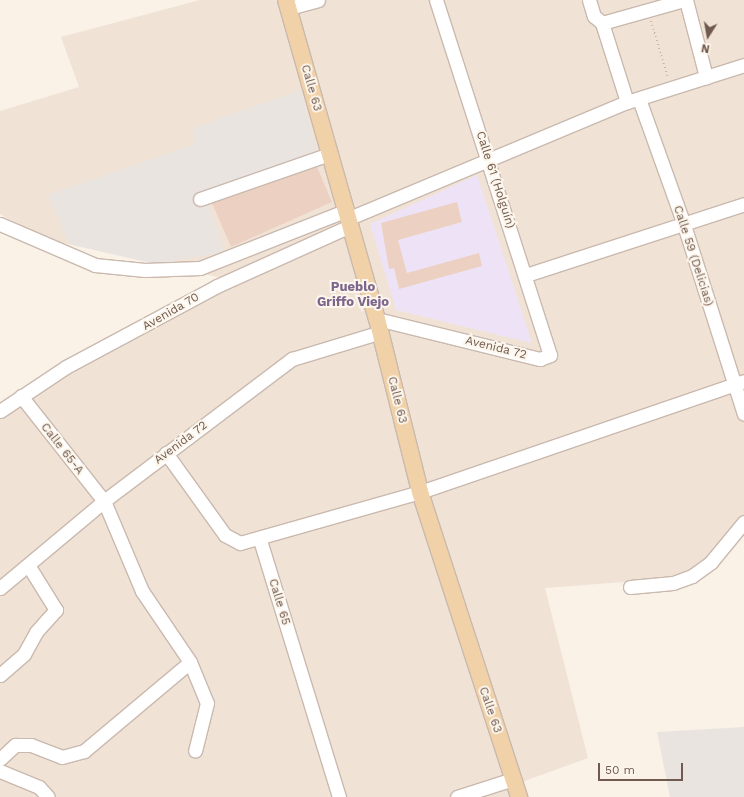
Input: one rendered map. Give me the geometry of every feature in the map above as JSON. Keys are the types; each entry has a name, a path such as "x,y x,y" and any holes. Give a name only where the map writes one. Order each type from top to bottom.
{"main road":[{"name":"Calle 63","path":"287,4 347,219 379,326 420,492 519,797"}],"street":[{"path":"287,4 318,0"},
{"name":"Calle 61 (Holguín)","path":"436,0 550,350 546,359"},
{"name":"Calle 59 (Delicias)","path":"589,0 633,100 684,225 739,383 744,414"},
{"path":"598,20 648,10 685,0 706,77"},
{"path":"0,224 95,265 145,270 200,268 347,219 488,159 633,100 744,65"},
{"path":"200,199 329,154"},
{"path":"526,275 684,225 744,204"},
{"name":"Avenida 70","path":"0,411 66,367 217,286 347,219"},
{"name":"Avenida 72","path":"0,588 104,501 292,359 379,326 546,359"},
{"path":"166,453 229,540 240,543 260,540 420,492 739,383"},
{"name":"Calle 65-A","path":"21,396 104,501 142,591 190,662 207,703 195,751"},
{"path":"630,587 673,583 692,576 711,562 744,522"},
{"name":"Calle 65","path":"260,540 339,797"},
{"path":"0,675 24,654 36,632 56,610 28,565"},
{"path":"0,759 15,745 31,746 62,757 84,751 190,662"},
{"path":"3,776 39,787 48,797"},
{"path":"457,797 513,779"}],"path":[{"path":"648,10 671,89"}],"shaded area":[{"path":"200,0 744,0 744,530 689,577 545,588 588,758 508,787 511,797 0,797 0,414 63,373 231,280 45,239 0,214 0,111 79,87 61,37"},
{"path":"301,90 317,153 204,193 225,252 155,264 69,244 48,195 195,144 193,128"},
{"path":"477,175 532,343 396,310 370,224"},
{"path":"744,727 744,797 670,797 657,732"}],"building":[{"path":"317,167 332,202 231,247 212,203"},
{"path":"457,202 462,222 398,240 407,273 479,253 482,266 399,289 394,268 389,269 381,223"}],"district":[{"name":"Pueblo Griffo Viejo","path":"353,296"}]}
